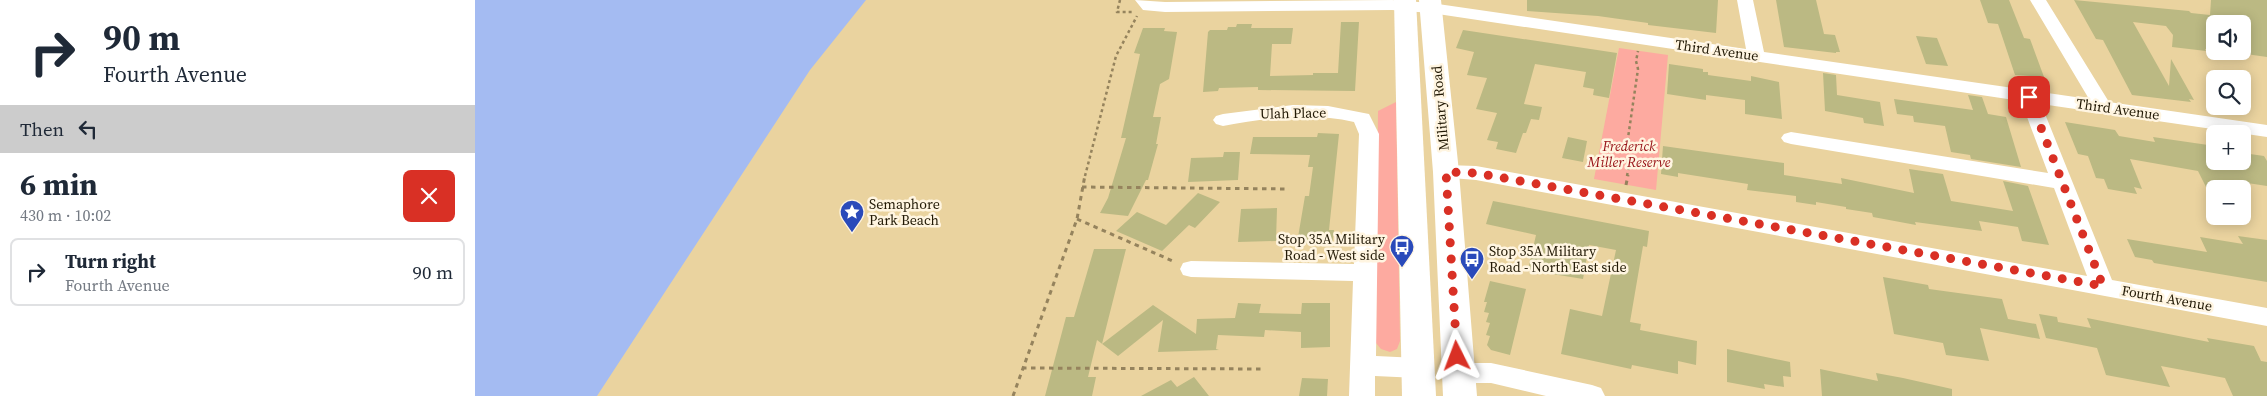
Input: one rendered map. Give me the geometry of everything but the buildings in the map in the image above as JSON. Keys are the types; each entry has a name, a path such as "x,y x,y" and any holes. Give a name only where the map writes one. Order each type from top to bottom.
{"main road":[{"name":"Military Road","path":"1418,4 1446,172 1459,385"},
{"name":"Military Road","path":"1418,4 1419,396"}],"street":[{"path":"1745,0 1756,56"},
{"path":"2039,0 2103,107"},
{"name":"Third Avenue","path":"1137,6 1418,4 2029,97 2267,131"},
{"path":"2029,97 2103,286"},
{"name":"Ulah Place","path":"1223,120 1259,113 1341,112 1363,118 1369,134 1364,272"},
{"path":"1791,138 2062,182"},
{"name":"Fourth Avenue","path":"1446,172 1476,173 2267,316"},
{"path":"1191,269 1364,272 1362,396"},
{"path":"1363,366 1418,368"},
{"path":"1459,385 1491,373 1592,396"}],"path":[{"path":"1120,0 1117,12 1137,6"},
{"path":"1013,396 1077,219 1082,187 1116,56 1138,16"},
{"path":"1626,186 1632,150 1628,138 1638,69 1636,61 1638,50"},
{"path":"1082,187 1289,189"},
{"path":"1077,219 1191,269"},
{"path":"1023,368 1265,369"}],"green space":[{"name":"Frederick Miller Reserve","path":"1619,48 1668,55 1656,190 1594,179"},
{"path":"1396,102 1400,341 1397,349 1390,352 1381,349 1376,343 1378,111"}],"water":[{"path":"475,0 866,0 810,70 597,396 475,396"}],"place":[{"name":"Semaphore Park Beach","path":"852,233"},
{"name":"Stop 35A Military Road - West side","path":"1402,268"},
{"name":"Stop 35A Military Road - North East side","path":"1472,280"}],"route":[{"path":"1457,356 1446,172 1476,173 2103,286 2029,97"}]}
